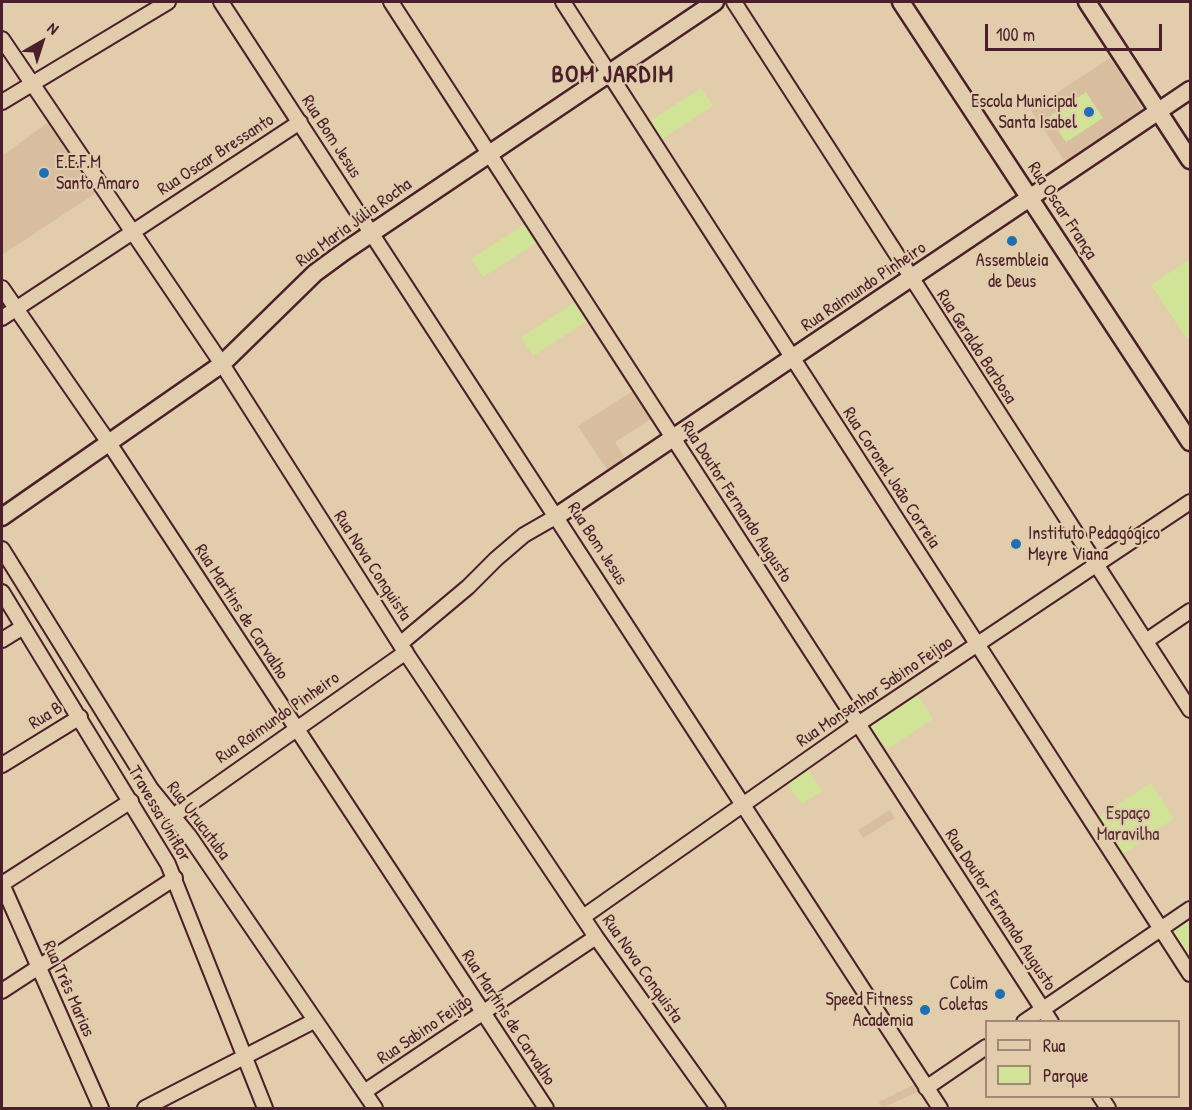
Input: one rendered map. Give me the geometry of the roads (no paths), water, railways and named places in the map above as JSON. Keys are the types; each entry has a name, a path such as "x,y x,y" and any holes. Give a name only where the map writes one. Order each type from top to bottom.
{"street":[{"path":"2,102 168,2"},
{"name":"Rua Bom Jesus","path":"221,2 940,1108"},
{"name":"Rua Doutor Fernando Augusto","path":"392,2 1050,1020"},
{"name":"Rua Coronel João Correia","path":"563,2 1191,974"},
{"name":"Rua Maria Júlia Rocha","path":"2,517 222,364 315,273 371,231 716,2"},
{"name":"Rua Geraldo Barbosa","path":"734,2 1190,710"},
{"name":"Rua Oscar França","path":"901,2 1191,442"},
{"path":"1087,2 1191,160"},
{"name":"Rua Nova Conquista","path":"2,39 222,364 403,648 596,937 718,1108"},
{"name":"Rua Raimundo Pinheiro","path":"173,816 297,729 403,648 524,535 557,516 674,438 1191,90"},
{"name":"Rua Oscar Bressanto","path":"2,318 300,122"},
{"name":"Rua Martins de Carvalho","path":"2,288 110,443 546,1108"},
{"name":"Rua Monsenhor Sabino Feijao","path":"583,917 858,724 1191,502"},
{"name":"Rua Urucutuba","path":"2,549 7,568 151,789 173,816 375,1108"},
{"name":"Travessa Uniflor","path":"2,592 131,801 175,878 39,969 2,991"},
{"path":"1146,641 1191,611"},
{"path":"2,640 22,627"},
{"name":"Rua B","path":"2,765 80,717"},
{"path":"2,884 131,801"},
{"path":"141,818 163,804"},
{"path":"175,878 243,1057 266,1108"},
{"name":"Rua Três Marias","path":"2,884 101,1108"},
{"path":"1027,1020 1191,909"},
{"name":"Rua Sabino Feijão","path":"364,1092 596,937"},
{"path":"145,1108 314,1021"},
{"path":"926,1088 985,1048"}],"place":[{"name":"Escola Municipal Santa Isabel","path":"1089,112"},
{"name":"E.E.F.M Santo Amaro","path":"44,173"},
{"name":"Assembleia de Deus","path":"1012,241"},
{"name":"Instituto Pedagógico Meyre Viana","path":"1016,544"},
{"name":"Colim Coletas","path":"1000,994"},
{"name":"Speed Fitness Academia","path":"925,1010"}],"district":[{"name":"BOM JARDIM","path":"613,76"}],"park label":[{"name":"Espaço Maravilha","path":"1128,824"}]}
